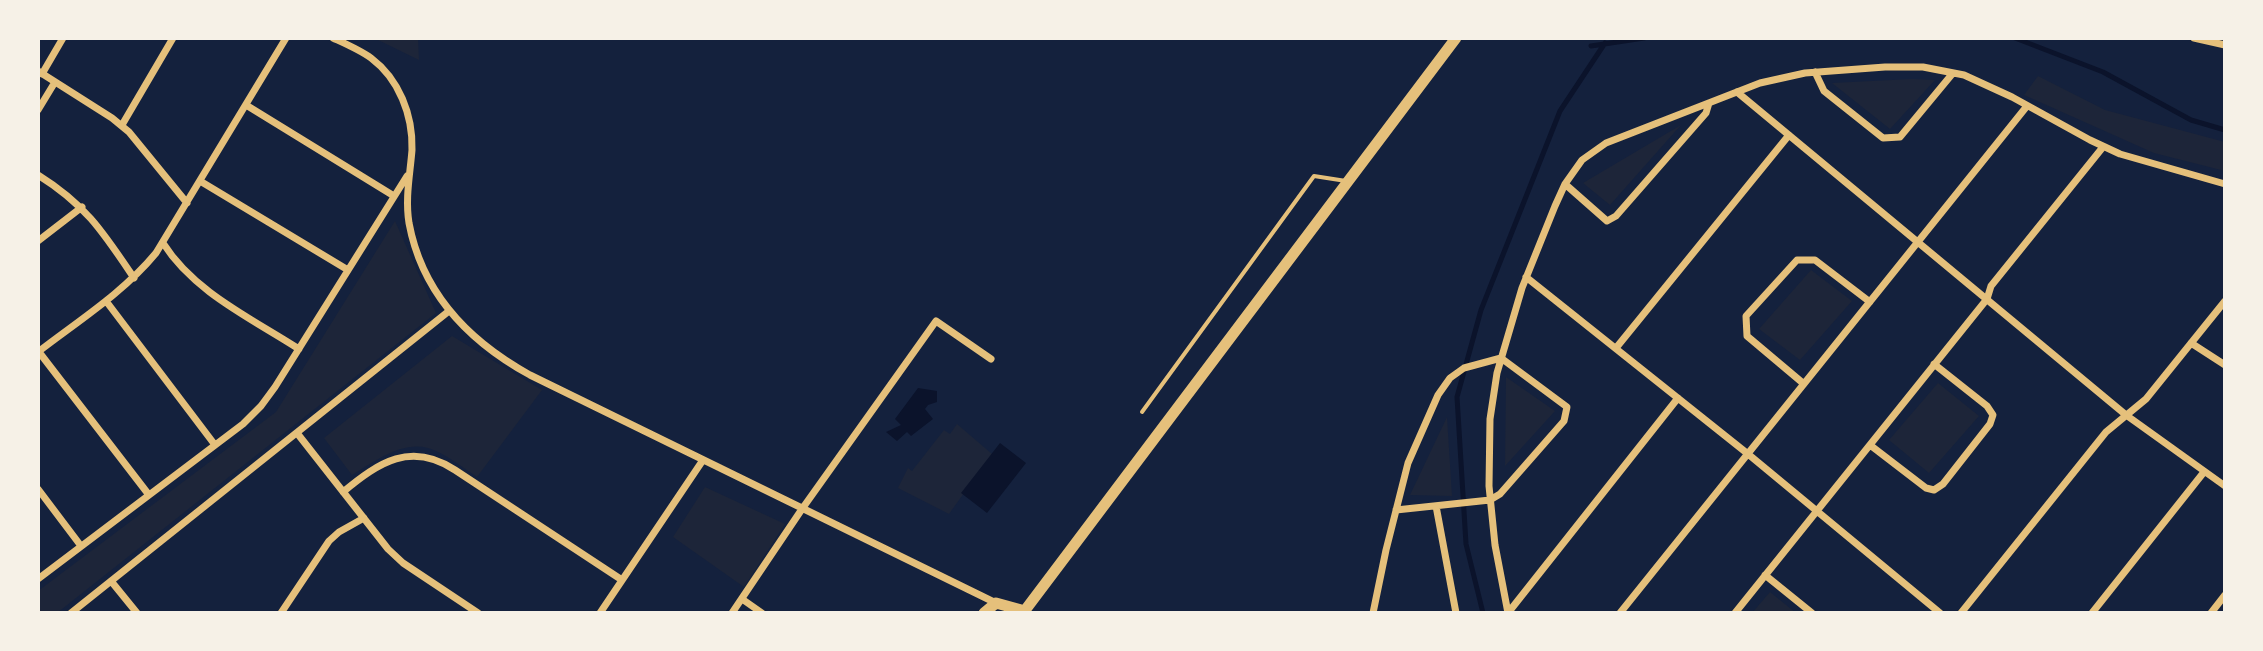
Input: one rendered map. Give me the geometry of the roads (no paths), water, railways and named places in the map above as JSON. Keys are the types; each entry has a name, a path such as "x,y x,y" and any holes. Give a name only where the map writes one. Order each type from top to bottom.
{"main road":[{"path":"984,613 996,603 1026,612 1456,38"}],"street":[{"path":"63,38 40,72 122,125 187,203"},
{"path":"122,125 173,38"},
{"path":"149,495 38,352 134,278 163,243 286,38"},
{"path":"333,38 373,60 397,87 410,123 412,149 407,206 412,237 429,280 449,311 475,338 509,363 996,603"},
{"path":"2194,38 2225,45"},
{"path":"1508,613 1490,500 1490,419 1501,358 1526,277 1565,184 1582,160 1606,143 1760,83 1815,72 1923,67 1964,75 2103,147 2225,184"},
{"path":"1815,72 1824,91 1883,138 1900,137 1953,73"},
{"path":"38,110 55,82"},
{"path":"1737,92 2126,415 2225,486"},
{"path":"1565,184 1607,221 1616,216 1706,113 1709,103"},
{"path":"246,105 394,196"},
{"path":"1620,613 2027,106"},
{"path":"1616,348 1789,135"},
{"path":"1735,613 1987,299 1991,286 2103,147"},
{"path":"38,579 243,424 261,406 408,174"},
{"path":"38,175 82,207 134,278"},
{"path":"200,181 348,270"},
{"path":"38,241 82,207"},
{"path":"163,243 180,267 204,289 299,349"},
{"path":"1804,384 1747,336 1746,316 1797,260 1815,260 1870,302"},
{"path":"1526,277 1748,454 1940,613"},
{"path":"106,301 215,445"},
{"path":"1961,613 2106,432 2146,399 2225,301"},
{"path":"71,613 449,311"},
{"path":"732,613 936,321 991,359"},
{"path":"2191,343 2225,365"},
{"path":"1373,613 1408,463 1438,395 1450,378 1468,367 1501,358"},
{"path":"1396,510 1490,500 1500,494 1564,421 1567,407 1501,358"},
{"path":"1870,445 1926,488 1934,490 1943,484 1990,424 1993,415 1987,406 1934,364"},
{"path":"1508,613 1678,398"},
{"path":"297,433 388,549 403,563 478,613"},
{"path":"343,492 373,468 396,458 433,458 622,580"},
{"path":"600,613 703,460"},
{"path":"2092,613 2204,472"},
{"path":"38,489 81,546"},
{"path":"1436,506 1456,613"},
{"path":"284,612 329,541 364,518"},
{"path":"1765,575 1812,613"},
{"path":"111,581 137,613"},
{"path":"2211,613 2225,595"},
{"path":"742,599 762,613"}],"lane":[{"path":"1142,412 1314,176 1349,181"}],"waterway":[{"path":"1591,46 1644,38"},
{"path":"2015,38 2103,72 2191,120 2225,130"},
{"path":"1483,613 1466,544 1457,397 1481,310 1560,111 1605,43"}]}
